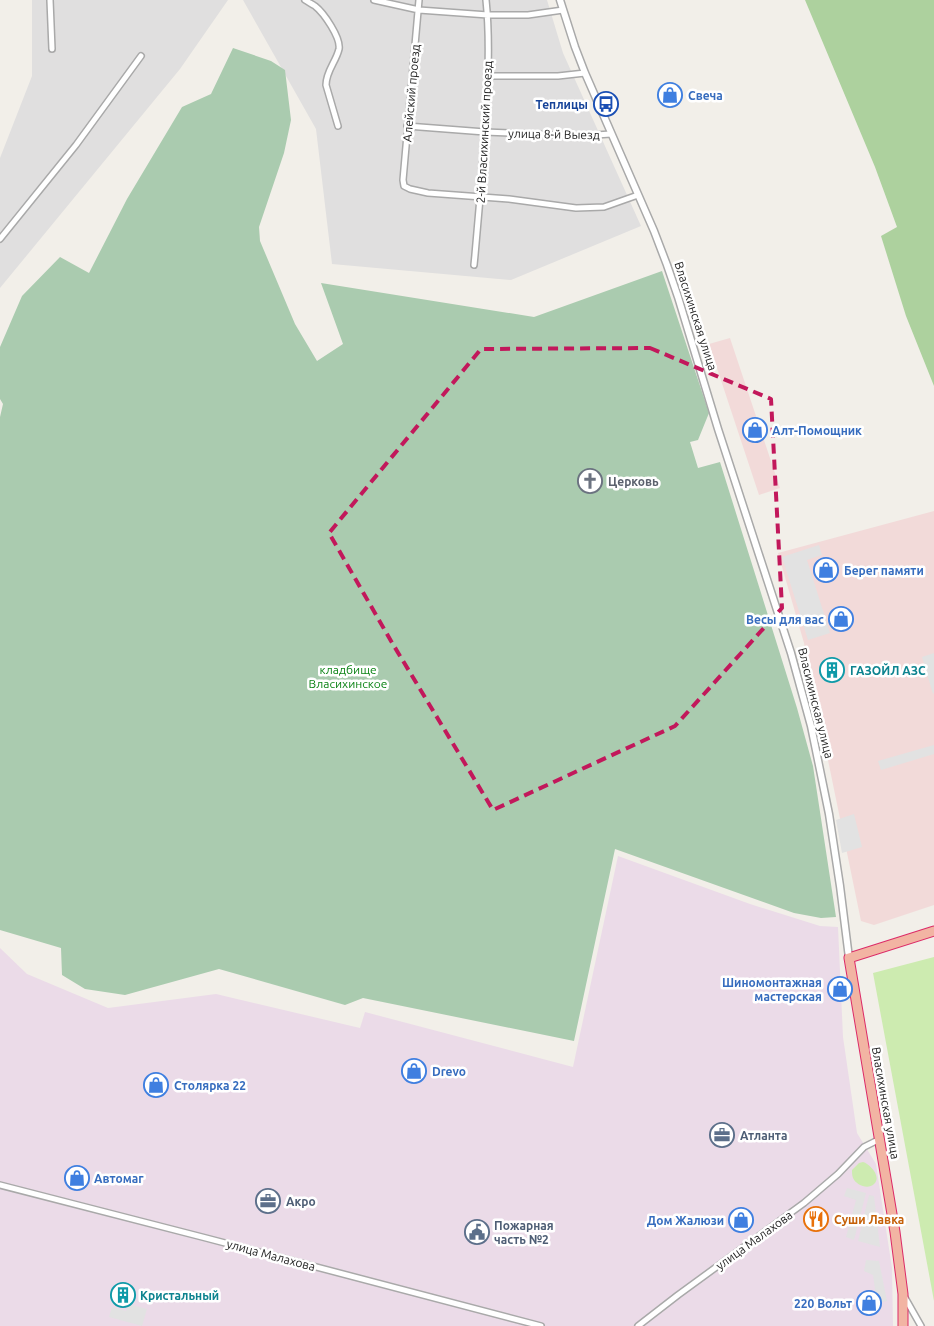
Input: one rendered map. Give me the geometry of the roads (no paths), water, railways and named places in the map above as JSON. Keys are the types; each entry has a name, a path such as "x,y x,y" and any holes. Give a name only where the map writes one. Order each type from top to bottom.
{"highway":[{"path":"848,958 934,931"},
{"name":"Власихинская улица","path":"848,958 895,1232 903,1294 903,1326"}],"street":[{"path":"50,0 52,49"},
{"path":"305,0 316,7 335,32 339,43 326,80 338,126"},
{"path":"374,0 419,10 488,15 528,16 563,10"},
{"name":"Алейский проезд","path":"420,0 403,180 404,186 428,192 480,197"},
{"name":"2-й Власихинский проезд","path":"474,265 488,76 488,15 486,0"},
{"name":"Власихинская улица","path":"560,0 585,73 664,256 788,645 811,726 829,814 848,958"},
{"path":"0,239 76,145 141,56"},
{"path":"488,76 558,76 585,73"},
{"name":"улица 8-й Выезд","path":"408,126 485,132 580,136 611,134"},
{"path":"480,197 576,208 604,207 638,195"},
{"name":"улица Малахова","path":"638,1326 804,1203 838,1174 864,1147 880,1140"},
{"name":"улица Малахова","path":"0,1185 541,1326"},
{"path":"903,1294 921,1326"}],"place":[{"name":"Свеча","path":"670,95"},
{"name":"Теплицы","path":"606,104"},
{"name":"Алт-Помощник","path":"755,430"},
{"name":"Церковь","path":"590,481"},
{"name":"Берег памяти","path":"826,570"},
{"name":"Весы для вас","path":"841,619"},
{"name":"ГАЗОЙЛ АЗС","path":"832,670"},
{"name":"Шиномонтажная мастерская","path":"840,989"},
{"name":"Drevo","path":"414,1071"},
{"name":"Столярка 22","path":"156,1085"},
{"name":"Атланта","path":"722,1135"},
{"name":"Автомаг","path":"77,1178"},
{"name":"Акро","path":"268,1201"},
{"name":"Суши Лавка","path":"816,1219"},
{"name":"Дом Жалюзи","path":"741,1220"},
{"name":"Пожарная часть №2","path":"477,1232"},
{"name":"Кристальный","path":"123,1295"},
{"name":"220 Вольт","path":"869,1303"}],"park label":[{"name":"кладбище Власихинское","path":"348,676"}]}
